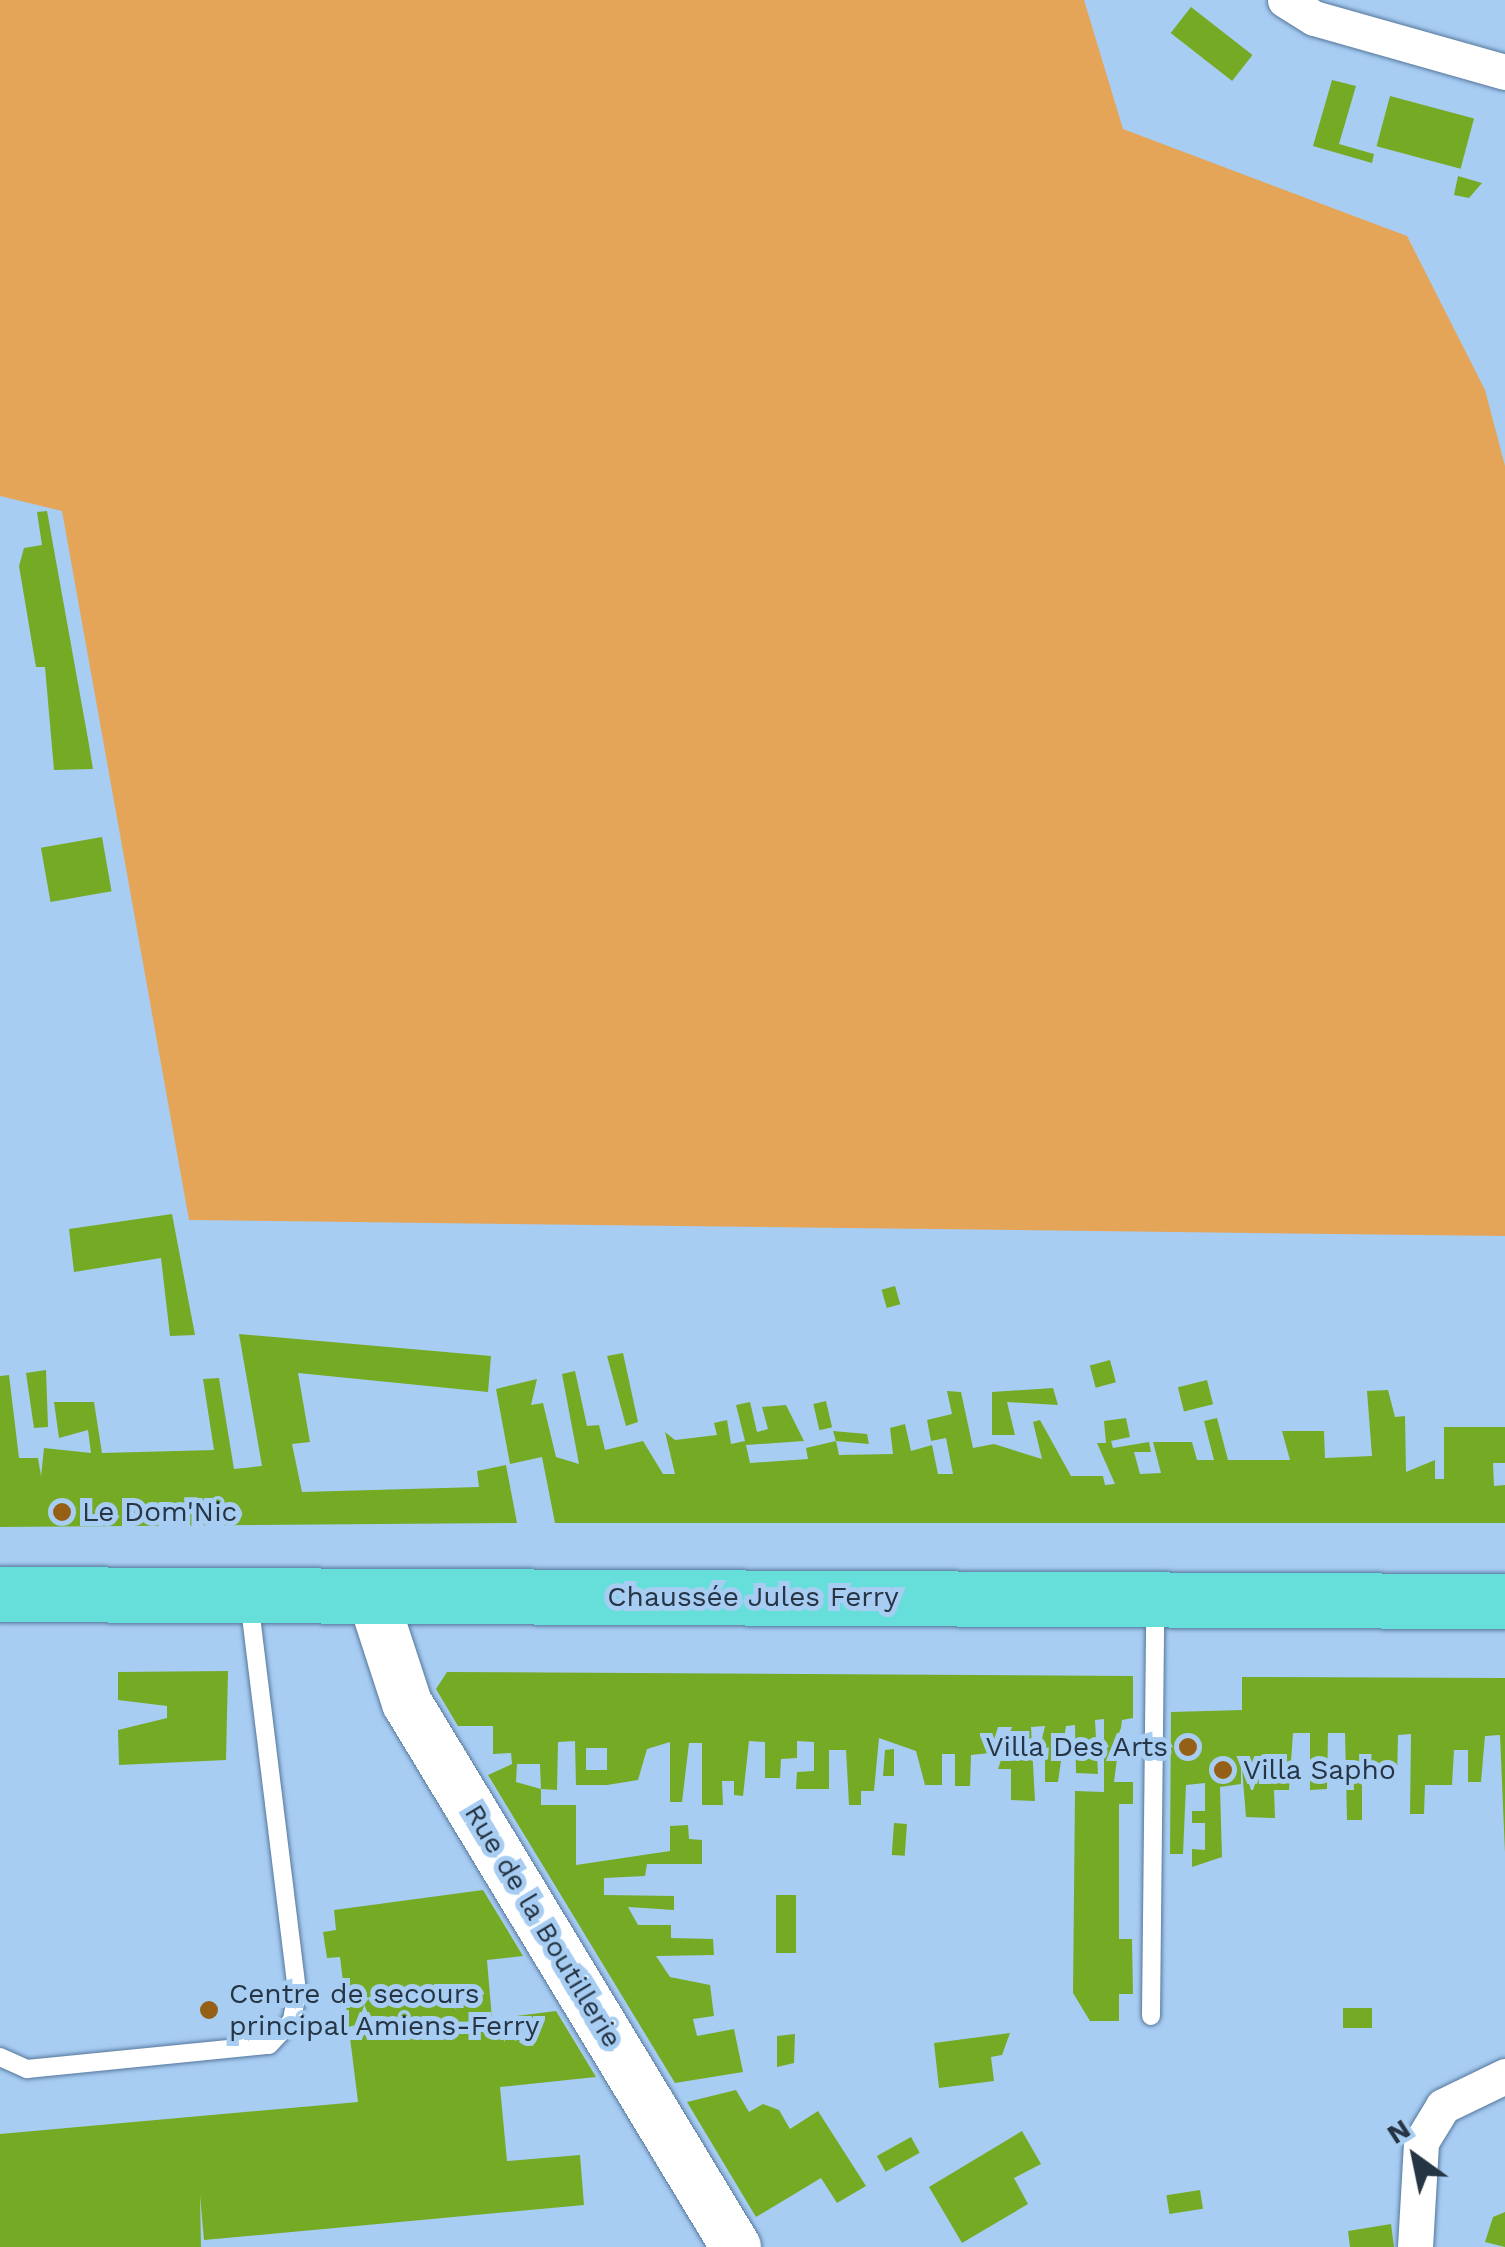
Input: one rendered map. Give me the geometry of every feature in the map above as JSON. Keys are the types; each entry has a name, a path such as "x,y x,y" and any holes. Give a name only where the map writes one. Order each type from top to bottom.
{"main road":[{"name":"Chaussée Jules Ferry","path":"0,1594 1505,1601"}],"street":[{"path":"1285,0 1314,18 1505,72"},
{"name":"Rue de la Boutillerie","path":"372,1596 407,1703 736,2247"},
{"path":"1415,2247 1422,2142 1443,2106 1505,2076"}],"lane":[{"path":"0,2057 27,2069 269,2045 292,2020 297,1991 248,1595"},
{"path":"1151,2016 1156,1600"}],"shaded area":[{"path":"0,0 1084,0 1123,129 1407,236 1485,390 1505,466 1505,1236 189,1220 62,511 0,496"}],"building":[{"path":"1191,7 1252,55 1232,81 1171,33"},
{"path":"1332,80 1356,86 1339,144 1374,154 1372,163 1313,146"},
{"path":"1390,96 1474,119 1461,169 1377,146"},
{"path":"1458,176 1482,183 1469,198 1454,195"},
{"path":"47,511 93,769 54,770 45,667 36,667 19,566 24,548 42,545 37,512"},
{"path":"102,837 112,891 50,902 41,848"},
{"path":"172,1214 195,1335 170,1336 161,1258 74,1272 69,1229"},
{"path":"895,1286 900,1304 887,1308 882,1290"},
{"path":"239,1334 491,1356 488,1392 298,1373 310,1442 292,1444 302,1492 479,1487 477,1471 506,1465 517,1523 0,1527 0,1376 9,1375 19,1458 38,1458 41,1476 44,1448 91,1453 88,1430 59,1438 54,1402 94,1402 102,1453 214,1450 203,1379 219,1378 234,1469 262,1466"},
{"path":"623,1353 638,1422 626,1426 607,1356"},
{"path":"1110,1360 1116,1382 1096,1388 1090,1365"},
{"path":"46,1370 48,1427 34,1428 26,1373"},
{"path":"575,1371 587,1426 599,1425 605,1450 643,1441 663,1474 675,1474 665,1432 675,1440 717,1435 714,1423 727,1420 731,1444 745,1441 736,1405 750,1402 757,1432 768,1429 762,1407 786,1405 804,1441 746,1445 750,1463 808,1459 806,1448 836,1441 839,1455 893,1454 890,1428 905,1424 911,1451 932,1445 938,1474 953,1474 946,1438 931,1441 927,1420 952,1414 947,1391 961,1392 973,1448 994,1444 1042,1459 1033,1422 1040,1420 1071,1476 1103,1476 1105,1485 1115,1484 1097,1443 1106,1443 1104,1421 1126,1418 1130,1437 1111,1441 1113,1448 1149,1442 1151,1452 1134,1452 1140,1474 1161,1473 1153,1442 1192,1442 1197,1460 1214,1460 1204,1421 1217,1418 1228,1460 1290,1460 1282,1431 1324,1431 1325,1458 1372,1456 1367,1391 1388,1390 1395,1417 1405,1416 1406,1472 1435,1460 1435,1479 1444,1479 1444,1427 1505,1427 1505,1463 1493,1463 1494,1486 1505,1485 1505,1523 555,1523 542,1457 510,1464 496,1389 537,1379 531,1405 543,1403 556,1457 579,1464 562,1374"},
{"path":"1207,1380 1213,1404 1184,1412 1178,1387"},
{"path":"1053,1388 1058,1405 1007,1402 1015,1435 992,1435 992,1392"},
{"path":"826,1401 832,1427 819,1430 813,1404"},
{"path":"833,1431 867,1434 869,1444 836,1441"},
{"path":"228,1671 226,1760 119,1765 118,1730 167,1718 167,1706 118,1700 118,1672"},
{"path":"447,1672 1133,1676 1133,1718 1122,1720 1114,1782 1133,1782 1133,1804 1119,1804 1119,1939 1132,1939 1133,1994 1119,1994 1119,2021 1090,2021 1073,1993 1075,1791 1104,1792 1104,1719 1095,1720 1098,1774 1076,1773 1075,1725 1066,1726 1058,1782 1045,1782 1045,1760 1037,1760 1045,1726 1031,1727 1035,1801 1011,1800 1011,1769 998,1769 1012,1727 998,1727 990,1753 971,1755 970,1786 955,1786 955,1754 942,1754 942,1785 925,1785 916,1751 879,1738 874,1791 861,1791 861,1805 849,1805 846,1750 829,1750 829,1789 796,1789 797,1772 814,1771 814,1742 797,1741 797,1758 781,1759 780,1778 765,1778 765,1742 749,1741 743,1796 734,1795 734,1781 722,1781 723,1805 702,1805 702,1743 689,1743 682,1802 670,1802 670,1742 647,1749 638,1780 576,1785 575,1741 558,1742 557,1790 541,1789 541,1805 576,1805 576,1865 670,1851 670,1826 688,1825 689,1839 702,1840 702,1864 647,1864 645,1876 604,1878 604,1895 674,1896 674,1910 628,1907 638,1925 671,1925 671,1938 713,1939 714,1955 656,1956 670,1977 710,1985 714,2016 693,2019 697,2036 734,2029 743,2072 675,2083 488,1775 512,1764 511,1753 493,1754 493,1726 458,1726 436,1689","holes":["586,1748 607,1748 607,1770 586,1770","517,1764 540,1764 541,1789 516,1782"]},
{"path":"1242,1677 1505,1678 1505,1853 1500,1735 1485,1736 1481,1782 1468,1782 1468,1750 1454,1750 1452,1785 1425,1785 1424,1814 1410,1814 1411,1734 1398,1735 1397,1780 1362,1772 1362,1820 1347,1820 1345,1733 1328,1733 1327,1789 1310,1790 1310,1733 1293,1733 1289,1790 1274,1790 1275,1818 1246,1817 1241,1756 1241,1784 1220,1787 1222,1857 1192,1867 1192,1849 1205,1850 1205,1823 1192,1823 1192,1811 1205,1811 1205,1783 1186,1785 1183,1854 1170,1854 1171,1712 1242,1710"},
{"path":"894,1749 894,1776 883,1776 885,1750"},
{"path":"894,1823 907,1824 905,1856 892,1855"},
{"path":"483,1890 523,1956 487,1960 492,2019 556,2011 596,2077 500,2087 507,2161 580,2155 584,2205 204,2240 200,2195 201,2247 0,2247 0,2134 358,2102 340,1957 327,1958 323,1932 336,1930 334,1910"},
{"path":"776,1895 796,1895 796,1953 776,1953"},
{"path":"1343,2008 1372,2008 1372,2028 1343,2028"},
{"path":"1010,2033 1002,2055 991,2057 994,2081 939,2088 934,2043"},
{"path":"795,2034 794,2063 777,2067 777,2036"},
{"path":"736,2090 749,2112 763,2104 779,2110 790,2129 818,2111 866,2186 837,2203 821,2178 756,2217 687,2102"},
{"path":"1022,2131 1041,2164 1014,2178 1028,2204 962,2243 929,2187"},
{"path":"911,2137 920,2153 886,2172 877,2156"},
{"path":"1200,2190 1203,2209 1169,2214 1166,2195"},
{"path":"1505,2212 1505,2247 1485,2242 1493,2217"},
{"path":"1391,2224 1394,2247 1350,2247 1348,2231"}],"place":[{"name":"Le Dom'Nic","path":"62,1512"},
{"name":"Villa Des Arts","path":"1188,1747"},
{"name":"Villa Sapho","path":"1223,1770"},
{"name":"Centre de secours principal Amiens-Ferry","path":"209,2010"}]}
